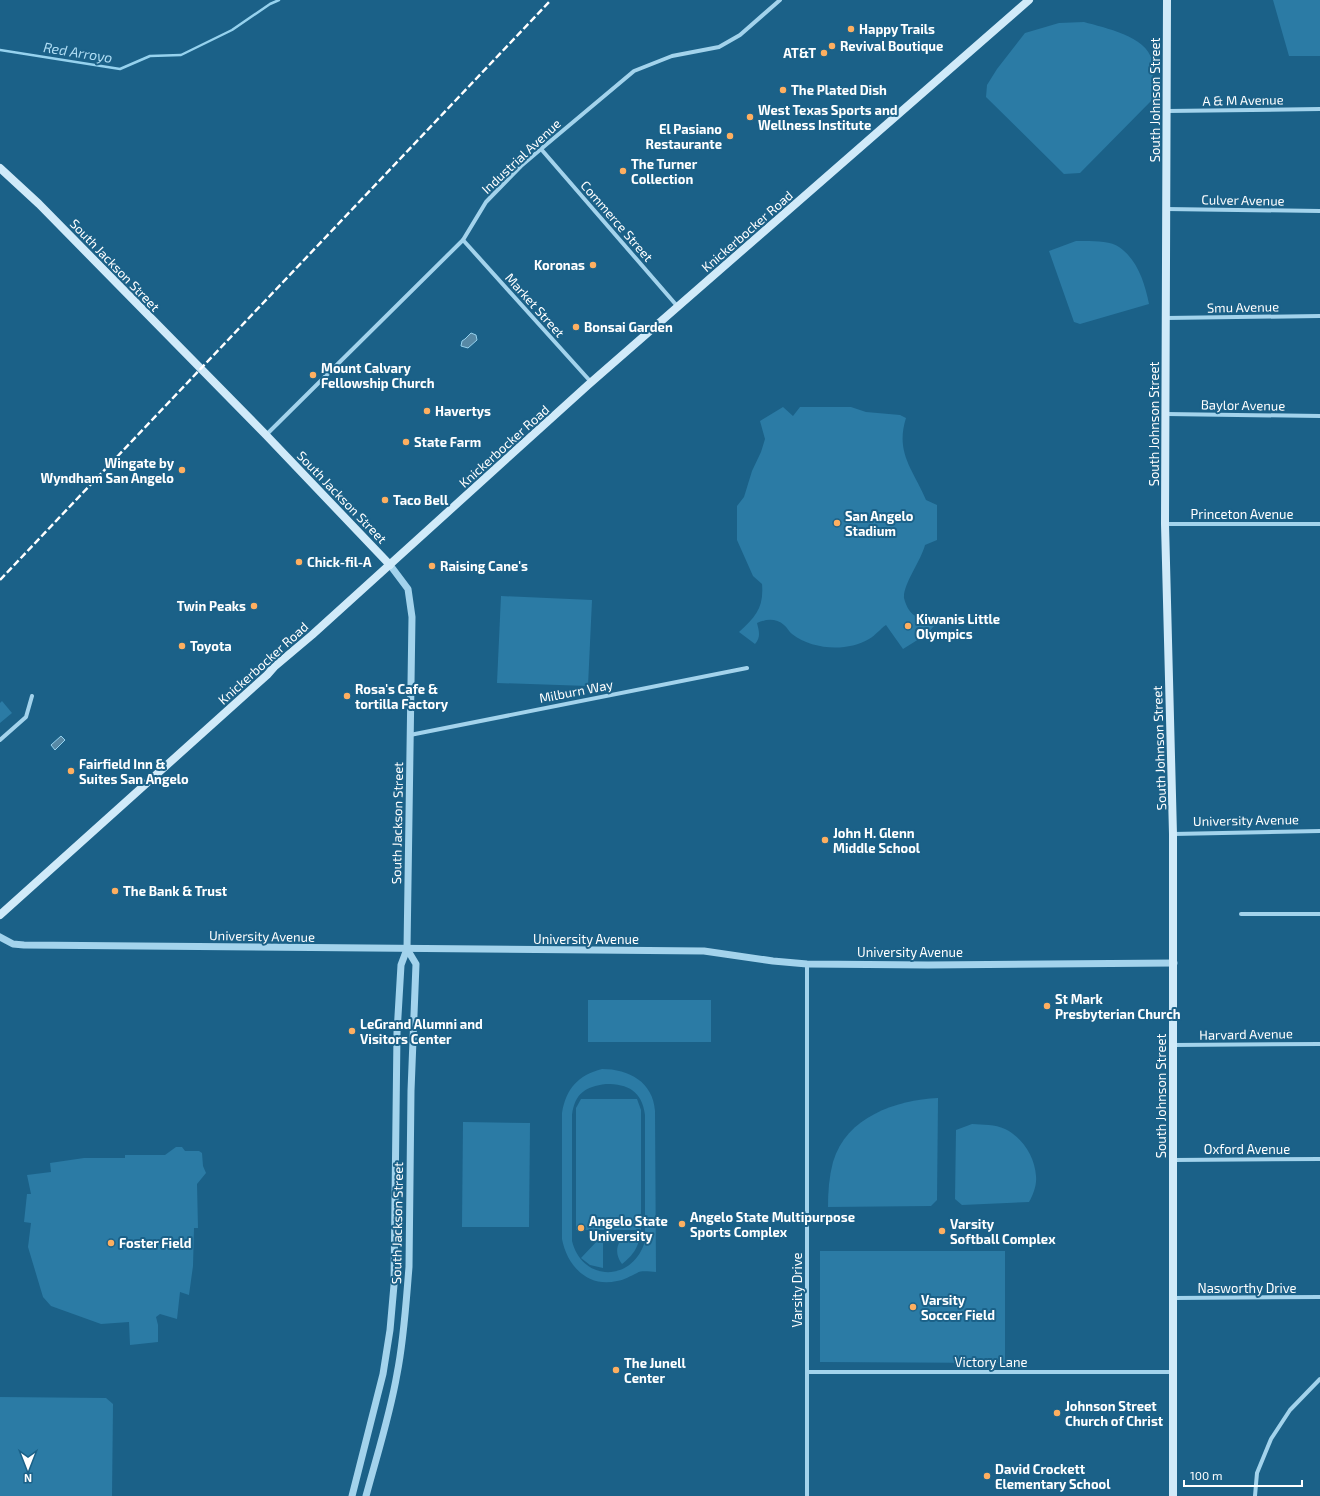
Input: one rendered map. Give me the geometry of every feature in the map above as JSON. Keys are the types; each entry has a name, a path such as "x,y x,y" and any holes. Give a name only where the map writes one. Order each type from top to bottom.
{"main road":[{"name":"Knickerbocker Road","path":"0,915 267,675 274,667 390,565 591,382 679,307 1029,0"},
{"name":"South Johnson Street","path":"1167,0 1165,524 1173,834 1173,1496"},
{"name":"South Jackson Street","path":"0,168 39,204 266,435 390,565"}],"street":[{"name":"Industrial Avenue","path":"266,435 463,240 486,202 541,149 634,71 672,56 719,47 740,35 780,0"},
{"name":"A & M Avenue","path":"1167,111 1320,108"},
{"name":"Commerce Street","path":"541,149 679,307"},
{"name":"Culver Avenue","path":"1166,209 1320,211"},
{"name":"Market Street","path":"463,240 591,382"},
{"name":"Smu Avenue","path":"1166,318 1320,316"},
{"name":"Baylor Avenue","path":"1166,414 1320,416"},
{"name":"Princeton Avenue","path":"1165,524 1320,524"},
{"name":"South Jackson Street","path":"352,1496 383,1374 390,1330 394,1285 398,1019 401,965 408,949 412,617 408,589 390,565"},
{"name":"Milburn Way","path":"410,735 747,668"},
{"path":"0,740 26,717 32,696"},
{"name":"University Avenue","path":"1173,834 1320,830"},
{"path":"1241,914 1320,914"},
{"name":"University Avenue","path":"0,937 13,944 24,945 704,952 807,964 934,965 1174,963"},
{"name":"South Jackson Street","path":"366,1496 397,1375 402,1344 409,1267 412,1041 416,964 408,949"},
{"name":"Varsity Drive","path":"807,964 808,1496"},
{"name":"Harvard Avenue","path":"1173,1045 1320,1044"},
{"name":"Oxford Avenue","path":"1173,1160 1320,1159"},
{"name":"Nasworthy Drive","path":"1174,1298 1320,1297"},
{"name":"Victory Lane","path":"807,1372 1174,1372"},
{"path":"1255,1496 1257,1473 1271,1439 1290,1410 1320,1379"}],"shaded area":[{"path":"1273,0 1320,0 1320,56 1289,56"},
{"path":"1084,22 1124,34 1142,45 1148,52 1153,65 1152,100 1080,173 1064,174 986,97 987,85 997,69 1025,33 1059,23"},
{"path":"1076,241 1098,241 1110,243 1119,247 1125,252 1131,258 1139,272 1149,304 1080,324 1074,322 1049,251"},
{"path":"471,333 476,335 477,340 468,348 461,346 462,341"},
{"name":"San Angelo Stadium","path":"783,407 793,416 800,407 851,407 866,412 900,415 906,418 903,430 904,451 911,470 926,500 937,505 937,540 925,545 904,592 904,598 912,614 918,617 925,617 934,626 927,634 903,649 886,625 869,639 851,646 841,647 820,646 800,639 792,634 784,625 774,620 767,620 757,623 759,636 755,644 739,632 758,611 762,599 762,584 753,576 737,540 737,506 744,497 752,471 765,439 760,421"},
{"path":"501,596 592,600 588,686 497,683"},
{"path":"2,701 12,713 0,723 0,703"},
{"path":"61,736 65,740 55,750 51,745"},
{"path":"588,1000 711,1000 711,1042 588,1042"},
{"path":"602,1069 621,1071 638,1079 650,1092 655,1111 656,1272 639,1272 623,1280 607,1282 588,1278 580,1273 569,1258 562,1239 562,1113 564,1104 574,1084 586,1075","holes":["614,1084 633,1090 641,1100 645,1115 645,1241 639,1255 630,1264 619,1270 608,1272 596,1270 586,1264 578,1254 572,1241 572,1115 573,1107 582,1092 599,1085"]},
{"path":"938,1098 937,1200 931,1206 828,1207 829,1184 833,1162 840,1146 849,1133 875,1114 890,1107 922,1099"},
{"path":"581,1099 637,1099 641,1110 641,1230 576,1230 576,1108"},
{"path":"463,1122 530,1123 529,1227 462,1227"},
{"path":"972,1124 1001,1127 1022,1142 1033,1162 1036,1176 1036,1183 1029,1202 962,1205 955,1199 956,1130"},
{"name":"Foster Field","path":"176,1147 182,1147 185,1151 199,1151 202,1153 203,1166 206,1173 197,1184 198,1228 194,1228 193,1266 189,1295 180,1292 177,1319 160,1314 156,1317 158,1325 158,1342 130,1345 129,1322 101,1324 51,1306 43,1297 28,1247 31,1223 24,1222 27,1194 31,1194 27,1175 51,1172 50,1163 84,1158 125,1158 125,1155 165,1155"},
{"path":"630,1233 641,1234 634,1251 622,1264 617,1250 619,1242"},
{"path":"601,1236 605,1237 603,1240 603,1268 590,1265 581,1258"},
{"name":"Varsity Soccer Field","path":"820,1251 1005,1251 1005,1363 820,1362"},
{"path":"0,1397 106,1398 113,1404 112,1496 0,1496"}],"waterway":[{"name":"Red Arroyo","path":"0,50 120,69 150,56 181,55 232,30 270,4 279,0"}],"railway":[{"path":"0,580 551,0"}],"place":[{"name":"Happy Trails","path":"851,29"},
{"name":"Revival Boutique","path":"832,46"},
{"name":"AT&T","path":"824,53"},
{"name":"The Plated Dish","path":"783,90"},
{"name":"West Texas Sports and Wellness Institute","path":"750,117"},
{"name":"El Pasiano Restaurante","path":"730,136"},
{"name":"The Turner Collection","path":"623,171"},
{"name":"Koronas","path":"593,265"},
{"name":"Bonsai Garden","path":"576,327"},
{"name":"Mount Calvary Fellowship Church","path":"313,375"},
{"name":"Havertys","path":"427,411"},
{"name":"State Farm","path":"406,442"},
{"name":"Wingate by Wyndham San Angelo","path":"182,470"},
{"name":"Taco Bell","path":"385,500"},
{"name":"San Angelo Stadium","path":"837,523"},
{"name":"Chick-fil-A","path":"299,562"},
{"name":"Raising Cane's","path":"432,566"},
{"name":"Twin Peaks","path":"254,606"},
{"name":"Kiwanis Little Olympics","path":"908,626"},
{"name":"Toyota","path":"182,646"},
{"name":"Rosa's Cafe & tortilla Factory","path":"347,696"},
{"name":"Fairfield Inn & Suites San Angelo","path":"71,771"},
{"name":"John H. Glenn Middle School","path":"825,840"},
{"name":"The Bank & Trust","path":"115,891"},
{"name":"St Mark Presbyterian Church","path":"1047,1006"},
{"name":"LeGrand Alumni and Visitors Center","path":"352,1031"},
{"name":"Angelo State Multipurpose Sports Complex","path":"682,1224"},
{"name":"Angelo State University","path":"581,1228"},
{"name":"Varsity Softball Complex","path":"942,1231"},
{"name":"Foster Field","path":"111,1243"},
{"name":"Varsity Soccer Field","path":"913,1307"},
{"name":"The Junell Center","path":"616,1370"},
{"name":"Johnson Street Church of Christ","path":"1057,1413"},
{"name":"David Crockett Elementary School","path":"987,1476"}]}
